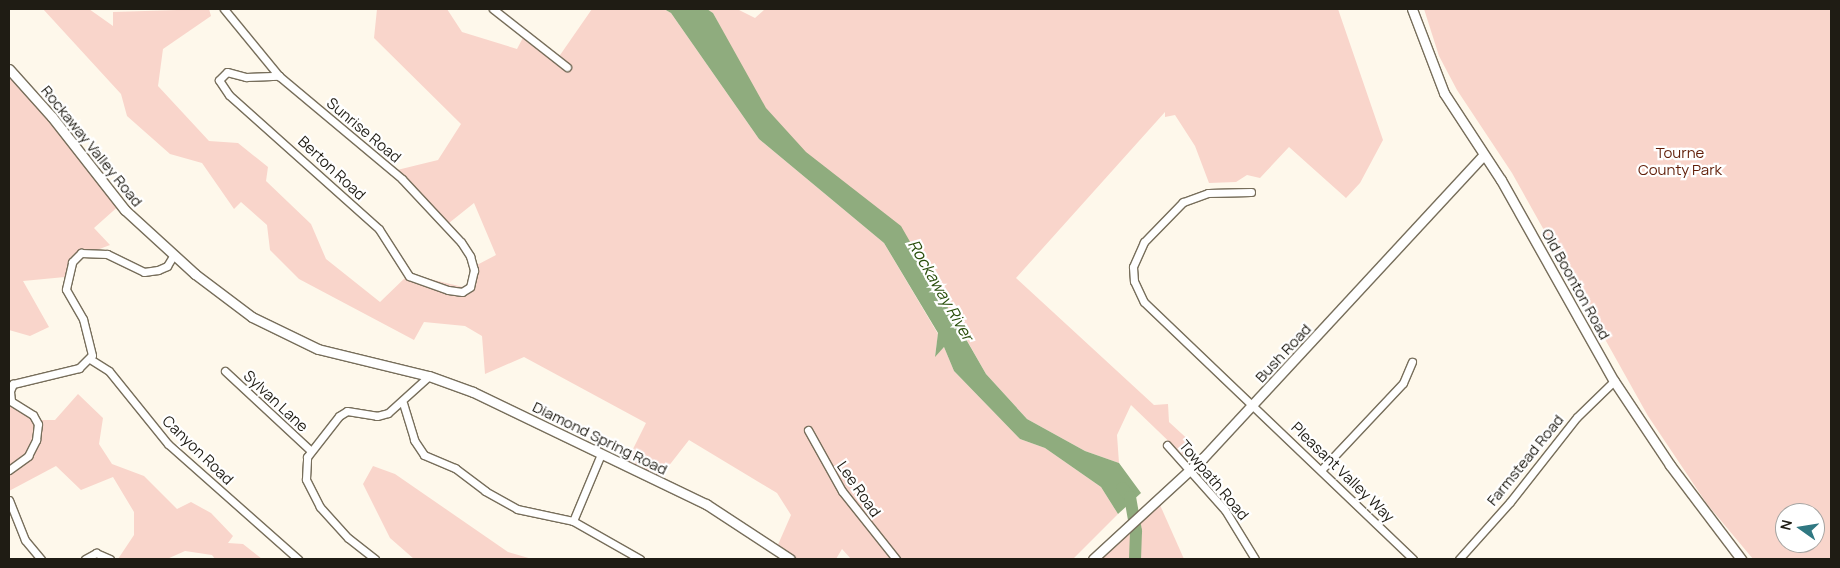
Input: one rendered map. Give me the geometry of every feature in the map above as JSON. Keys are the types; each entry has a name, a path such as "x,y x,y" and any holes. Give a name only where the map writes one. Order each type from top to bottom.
{"street":[{"name":"Sunrise Road","path":"224,9 279,76 418,196 470,256 474,278"},
{"path":"494,9 567,67"},
{"name":"Old Boonton Road","path":"1412,9 1436,76 1484,155 1614,381 1670,465 1741,559"},
{"name":"Rockaway Valley Road","path":"9,69 52,117 125,210 173,256 230,302 268,327 318,349 386,367"},
{"name":"Berton Road","path":"279,76 246,77 227,72 219,80 229,95 379,228 409,276 462,292 474,278"},
{"name":"Bush Road","path":"1093,559 1190,470 1253,406 1484,155"},
{"name":"Pleasant Valley Way","path":"1251,192 1208,193 1183,202 1144,242 1138,253 1134,274 1144,302 1414,559"},
{"path":"10,468 28,456 36,440 38,424 33,416 11,401 10,391 14,384 79,368 91,357 83,319 66,289 72,262 81,254 107,254 144,272 158,270 167,266 173,256"},
{"name":"Canyon Road","path":"91,357 109,371 168,444 298,559"},
{"path":"1322,470 1403,383 1412,362"},
{"name":"Diamond Spring Road","path":"386,367 429,376 473,392 706,504 790,559"},
{"name":"Sylvan Lane","path":"225,371 310,450"},
{"path":"375,559 348,538 310,492 305,470 310,450 338,416 347,411 378,416 403,402 429,376"},
{"name":"Farmstead Road","path":"1459,559 1510,502 1577,417 1614,381"},
{"path":"403,402 414,440 424,455 455,468 485,491 517,509 573,521 640,559"},
{"name":"Lee Road","path":"808,430 842,491 896,559"},
{"name":"Towpath Road","path":"1167,444 1225,510 1254,559"},
{"path":"573,521 601,454"},
{"path":"9,500 25,540 42,559"},
{"path":"85,559 96,553 110,559"}],"green space":[{"path":"43,9 89,9 113,26 113,12 209,9 211,16 163,49 158,86 209,141 238,143 268,167 266,181 311,224 326,259 380,302 409,274 471,289 475,266 496,255 474,203 444,227 393,171 438,160 461,124 374,38 377,9 447,9 462,32 517,49 526,32 558,58 592,9 664,9 671,13 759,139 884,243 938,334 935,356 944,347 954,371 1020,439 1045,448 1101,487 1118,514 1073,559 851,559 842,549 836,559 777,559 784,553 777,547 791,515 777,493 689,440 657,481 625,465 646,423 524,357 485,374 482,336 465,326 424,322 414,340 299,279 270,250 267,225 241,202 234,209 202,163 170,154 127,116 121,94"},
{"path":"707,9 737,9 755,18 765,9 1338,9 1383,140 1360,183 1346,198 1289,147 1260,178 1247,175 1236,182 1209,183 1195,146 1175,115 1165,117 1165,112 1016,278 1154,405 1168,404 1169,422 1194,445 1183,455 1131,405 1117,435 1119,463 1085,451 1027,419 986,374 965,337 912,265 772,125 713,13"},
{"name":"Tourne County Park","path":"1424,9 1831,9 1831,559 1753,559 1707,504 1648,416 1512,173 1457,90 1439,56"},
{"path":"9,76 122,203 94,228 110,245 76,258 65,277 23,281 49,327 30,336 9,330"},
{"path":"78,394 103,418 99,444 112,464 144,476 177,509 191,502 211,513 233,536 228,543 243,544 262,559 215,559 212,555 185,551 167,559 118,559 134,535 134,512 113,477 81,490 56,466 9,491 9,400 39,420 55,420"},
{"path":"373,466 395,474 508,552 532,559 414,559 390,538 363,484"},
{"path":"1160,505 1184,559 1099,559 1111,547"}],"shaded area":[{"path":"664,9 707,9 713,13 766,108 806,152 901,226 986,374 1027,419 1085,451 1119,463 1141,493 1118,514 1101,487 1045,448 1020,439 954,371 944,347 935,357 938,333 884,243 759,139 671,13"}],"waterway":[{"name":"Rockaway River","path":"1122,488 1130,497 1136,531 1135,559"}]}
